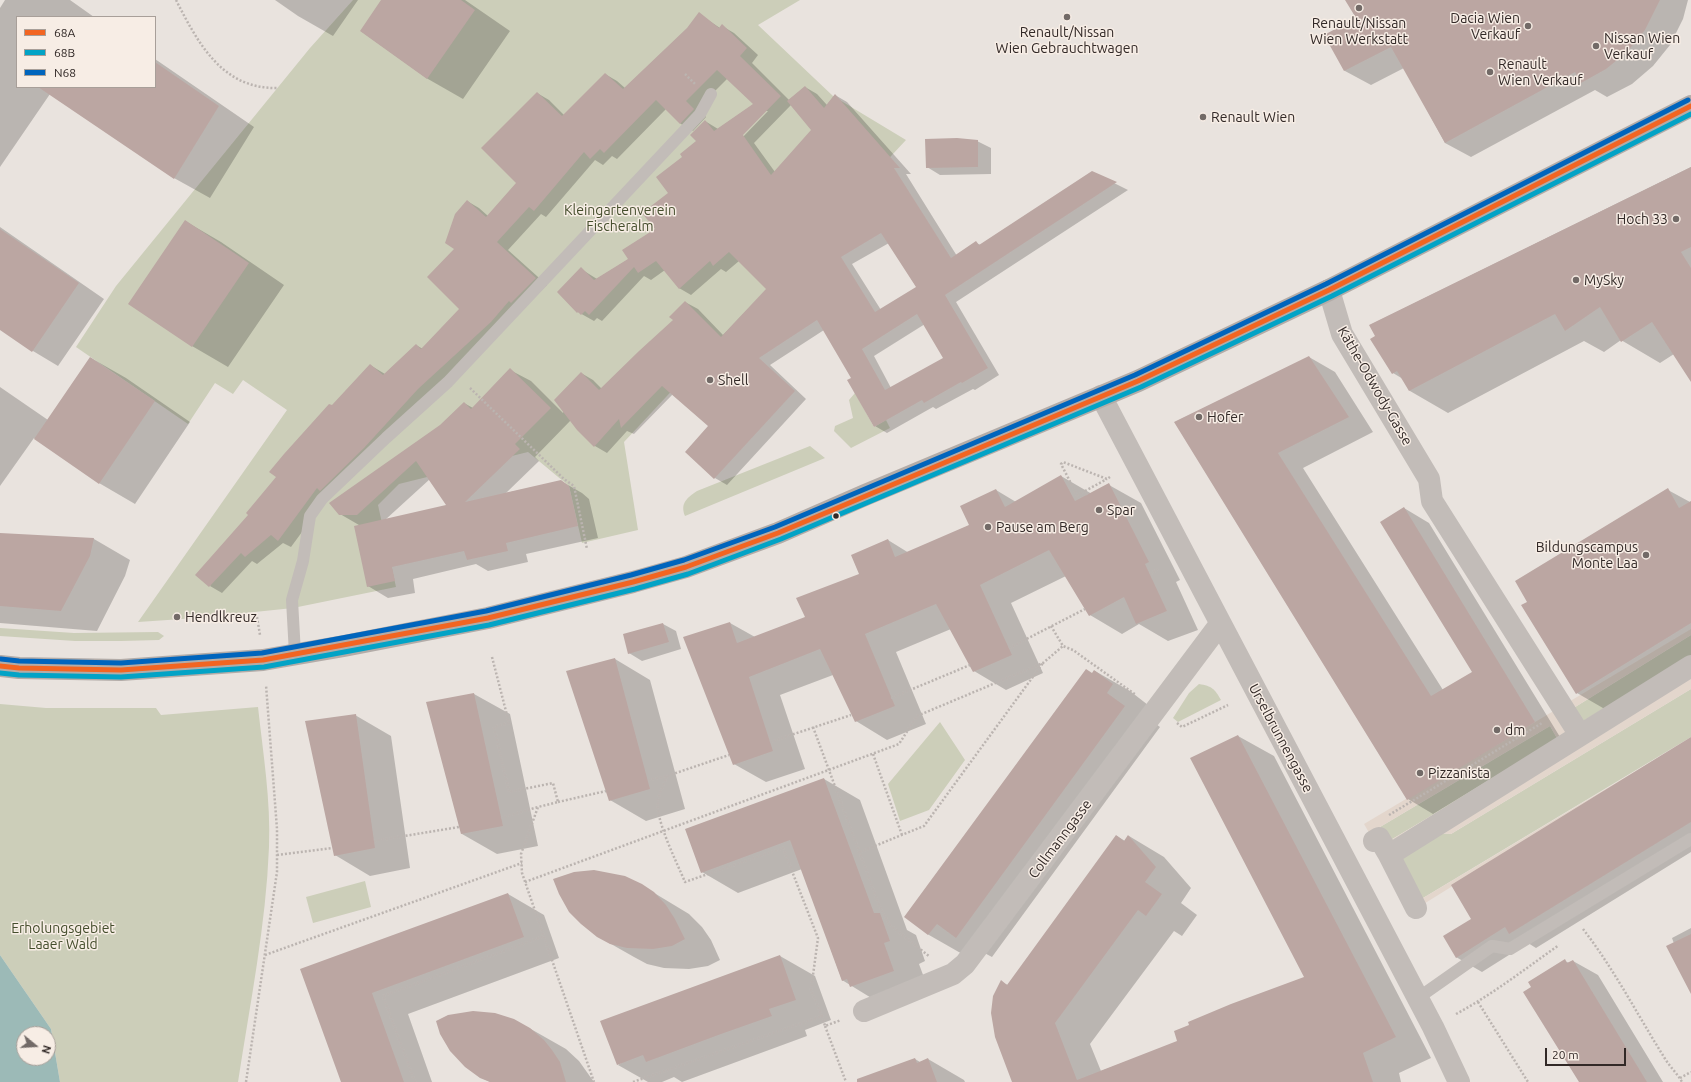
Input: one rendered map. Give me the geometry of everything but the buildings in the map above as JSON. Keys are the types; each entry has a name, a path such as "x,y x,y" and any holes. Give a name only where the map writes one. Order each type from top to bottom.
{"main road":[{"path":"0,666 19,668 121,670 263,660 488,618 633,582 686,567 778,533 1138,380 1329,290 1691,106"}],"street":[{"name":"Käthe-Odwody-Gasse","path":"1329,290 1342,334 1429,479 1432,501 1564,710"},
{"name":"Urselbrunnengasse","path":"1101,396 1418,998 1459,1082"},
{"name":"Collmanngasse","path":"864,1011 953,974 966,964 1220,624"},
{"path":"1416,908 1381,848 1580,735 1691,666"},
{"path":"1564,710 1580,735"}],"lane":[{"path":"294,654 292,600 303,560 310,516 322,499 455,374 700,114 711,94"},
{"path":"1418,998 1492,946 1510,948 1691,839"}],"path":[{"path":"176,0 206,53 223,70 238,80 264,88 277,88"},
{"path":"455,374 564,479 574,486 587,549"},
{"path":"1063,462 1108,478 1085,490 1077,495 1061,464 1063,462"},
{"path":"1085,490 1087,495"},
{"path":"1150,574 1158,569"},
{"path":"1009,648 1085,609"},
{"path":"246,1082 277,872 278,829 263,660 257,617"},
{"path":"1051,626 1064,646 1073,650 1182,727 1228,705"},
{"path":"860,852 924,826 1043,663 1064,646"},
{"path":"492,657 509,723 494,727 509,792 553,783 558,802"},
{"path":"525,882 899,744 917,716 1043,663"},
{"path":"891,698 970,665"},
{"path":"1409,804 1564,710"},
{"path":"770,742 851,715"},
{"path":"813,727 879,905 889,924 953,974"},
{"path":"873,754 902,835"},
{"path":"648,780 667,776 729,755"},
{"path":"667,776 657,808 664,831 685,882 783,848 818,938 811,990 846,1082"},
{"path":"501,818 538,807 606,791"},
{"path":"538,807 521,854 522,873 594,1082"},
{"path":"374,841 459,826"},
{"path":"277,855 332,848"},
{"path":"265,955 522,863"},
{"path":"1576,933 1590,924"},
{"path":"1583,929 1599,949 1665,1058 1682,1082"},
{"path":"415,1082 383,996 544,936"},
{"path":"1456,1014 1478,1002 1563,942"},
{"path":"1478,1002 1528,1082"},
{"path":"825,1026 864,1011"},
{"path":"633,1082 822,1016"},
{"path":"1680,1078 1691,1072"}],"green space":[{"name":"Kleingartenverein Fischeralm","path":"353,0 800,0 758,25 833,96 906,140 624,442 638,530 582,543 569,486 528,452 399,484 378,505 396,587 293,608 197,618 138,622 287,410 243,380 233,394 215,383 188,424 76,347 116,286 310,48"},
{"path":"855,393 874,427 886,420 890,428 851,448 834,431 835,426 853,418 849,400"},
{"path":"810,446 825,458 685,516 683,508 685,501 697,491"},
{"path":"0,628 74,633 158,632 164,636 159,640 75,641 0,636"},
{"path":"1691,635 1691,655 1580,723 1572,709"},
{"path":"1199,684 1213,689 1221,700 1178,722 1173,718 1189,693"},
{"path":"1691,689 1691,737 1418,901 1394,857 1437,833 1451,834"},
{"name":"Erholungsgebiet Laaer Wald","path":"0,704 46,708 156,708 161,715 258,707 268,795 269,847 265,906 238,1082 60,1082 56,1058 56,1026 49,1026 0,955"},
{"path":"940,722 965,760 929,810 900,821 888,784"},
{"path":"1550,726 1558,740 1389,841 1380,827"},
{"path":"365,881 371,907 313,923 306,897"}],"shaded area":[{"path":"1691,629 1691,635 1572,709 1581,723 1691,655 1691,689 1451,834 1437,833 1395,857 1418,901 1691,738 1414,910 1364,824","holes":["1550,726 1558,740 1389,841 1380,827"]}],"water":[{"path":"0,955 49,1026 16,1026 16,1066 56,1066 56,1058 60,1082 0,1082"}],"transit line":[{"name":"N68","path":"1,659 19,661 121,663 262,653 486,611 631,575 684,560 775,527 1135,375 1326,284 1688,100"},
{"name":"68A","path":"0,666 19,668 121,670 263,660 488,618 633,582 686,567 778,533 1138,381 1329,290 1691,106"},
{"name":"68B","path":"0,673 19,675 121,677 264,667 489,625 635,589 688,574 781,539 1141,387 1332,296 1691,114"}],"place":[{"name":"Renault/Nissan Wien Werkstatt","path":"1359,8"},
{"name":"Renault/Nissan Wien Gebrauchtwagen","path":"1067,17"},
{"name":"Dacia Wien Verkauf","path":"1528,26"},
{"name":"Nissan Wien Verkauf","path":"1596,46"},
{"name":"Renault Wien Verkauf","path":"1490,72"},
{"name":"Renault Wien","path":"1203,117"},
{"name":"Hoch 33","path":"1676,219"},
{"name":"MySky","path":"1576,280"},
{"name":"Shell","path":"710,380"},
{"name":"Hofer","path":"1199,417"},
{"name":"Spar","path":"1099,510"},
{"name":"Pause am Berg","path":"988,527"},
{"name":"Bildungscampus Monte Laa","path":"1646,555"},
{"name":"Hendlkreuz","path":"177,617"},
{"name":"dm","path":"1497,730"},
{"name":"Pizzanista","path":"1420,773"}]}
